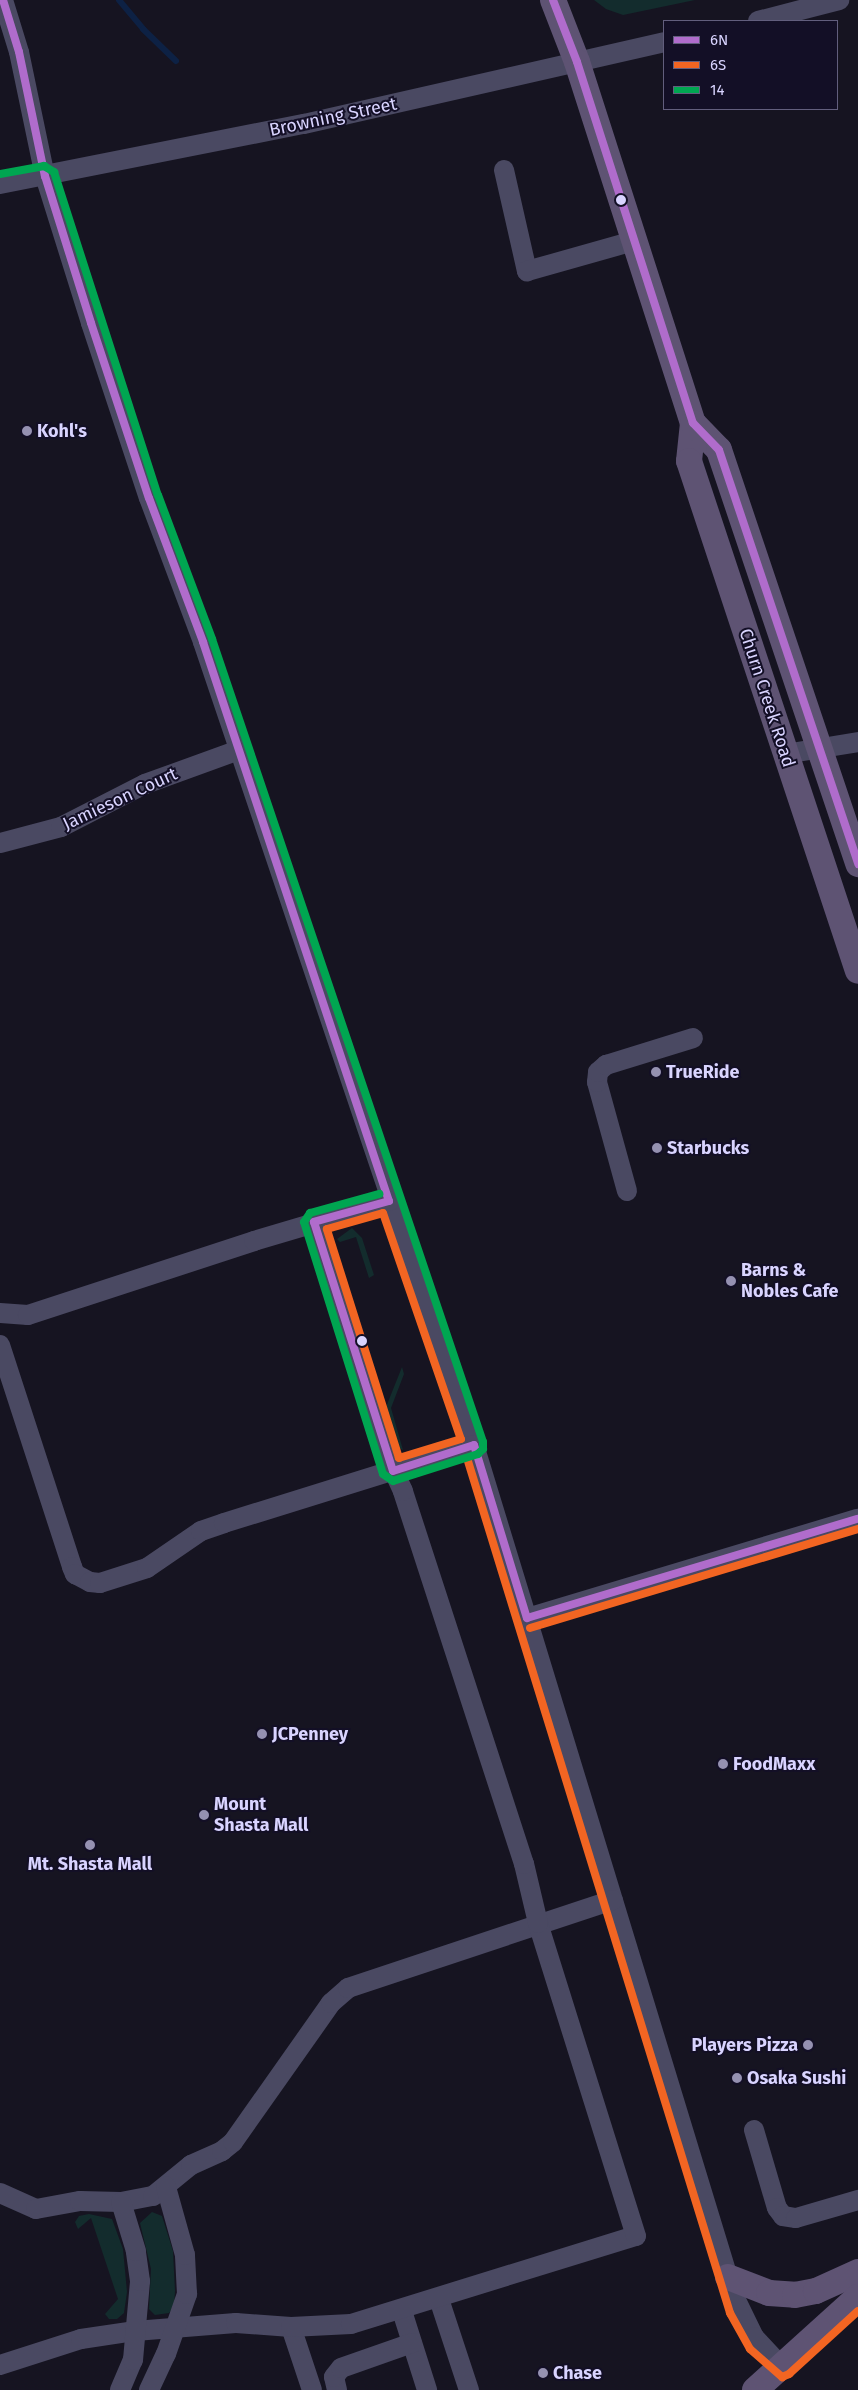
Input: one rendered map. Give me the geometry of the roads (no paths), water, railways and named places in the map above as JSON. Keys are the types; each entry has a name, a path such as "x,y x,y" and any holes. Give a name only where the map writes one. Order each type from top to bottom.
{"main road":[{"name":"Churn Creek Road","path":"554,0 577,62 693,423 689,461 858,971"},
{"name":"Churn Creek Road","path":"693,423 719,450 858,864"},
{"path":"728,2277 769,2293 795,2295 816,2291 858,2272"},
{"path":"755,2390 858,2297"}],"street":[{"path":"3,0 19,52 45,176 149,498 203,642 389,1201 474,1446 728,2277 739,2309 754,2337 782,2367"},
{"path":"762,20 839,0"},
{"name":"Browning Street","path":"0,184 304,124 663,42"},
{"path":"504,170 527,271 634,241"},
{"path":"785,754 858,742"},
{"name":"Jamieson Court","path":"0,843 61,827 145,784 239,750"},
{"path":"626,1191 597,1082 598,1072 606,1065 693,1038"},
{"path":"0,1313 28,1315 314,1222 389,1201"},
{"path":"0,2365 81,2339 135,2330 236,2323 291,2327 351,2324 402,2311 636,2236 538,1922 524,1864 403,1491 393,1471 314,1222"},
{"path":"0,1345 72,1567 75,1574 90,1582 100,1583 147,1568 201,1531 474,1446"},
{"path":"526,1618 858,1519"},
{"path":"0,2193 36,2209 80,2200 120,2202 145,2200 166,2187 191,2165 230,2144 331,2003 348,1988 538,1922 613,1900"},
{"path":"754,2130 777,2208 783,2216 796,2218 858,2200"},
{"path":"149,2390 186,2303 187,2270 166,2187"},
{"path":"120,2202 138,2263 132,2360 120,2390"},
{"path":"439,2299 469,2390"},
{"path":"402,2311 428,2390"},
{"path":"291,2327 312,2390"},
{"path":"337,2390 334,2377 341,2368 412,2344"}],"waterway":[{"path":"119,0 143,29 176,61"}],"place":[{"name":"Kohl's","path":"27,431"},
{"name":"TrueRide","path":"656,1072"},
{"name":"Starbucks","path":"657,1148"},
{"name":"Barns & Nobles Cafe","path":"731,1281"},
{"name":"JCPenney","path":"262,1734"},
{"name":"FoodMaxx","path":"723,1764"},
{"name":"Mount Shasta Mall","path":"204,1815"},
{"name":"Mt. Shasta Mall","path":"90,1845"},
{"name":"Players Pizza","path":"808,2045"},
{"name":"Osaka Sushi","path":"737,2078"},
{"name":"Chase","path":"543,2373"}]}
